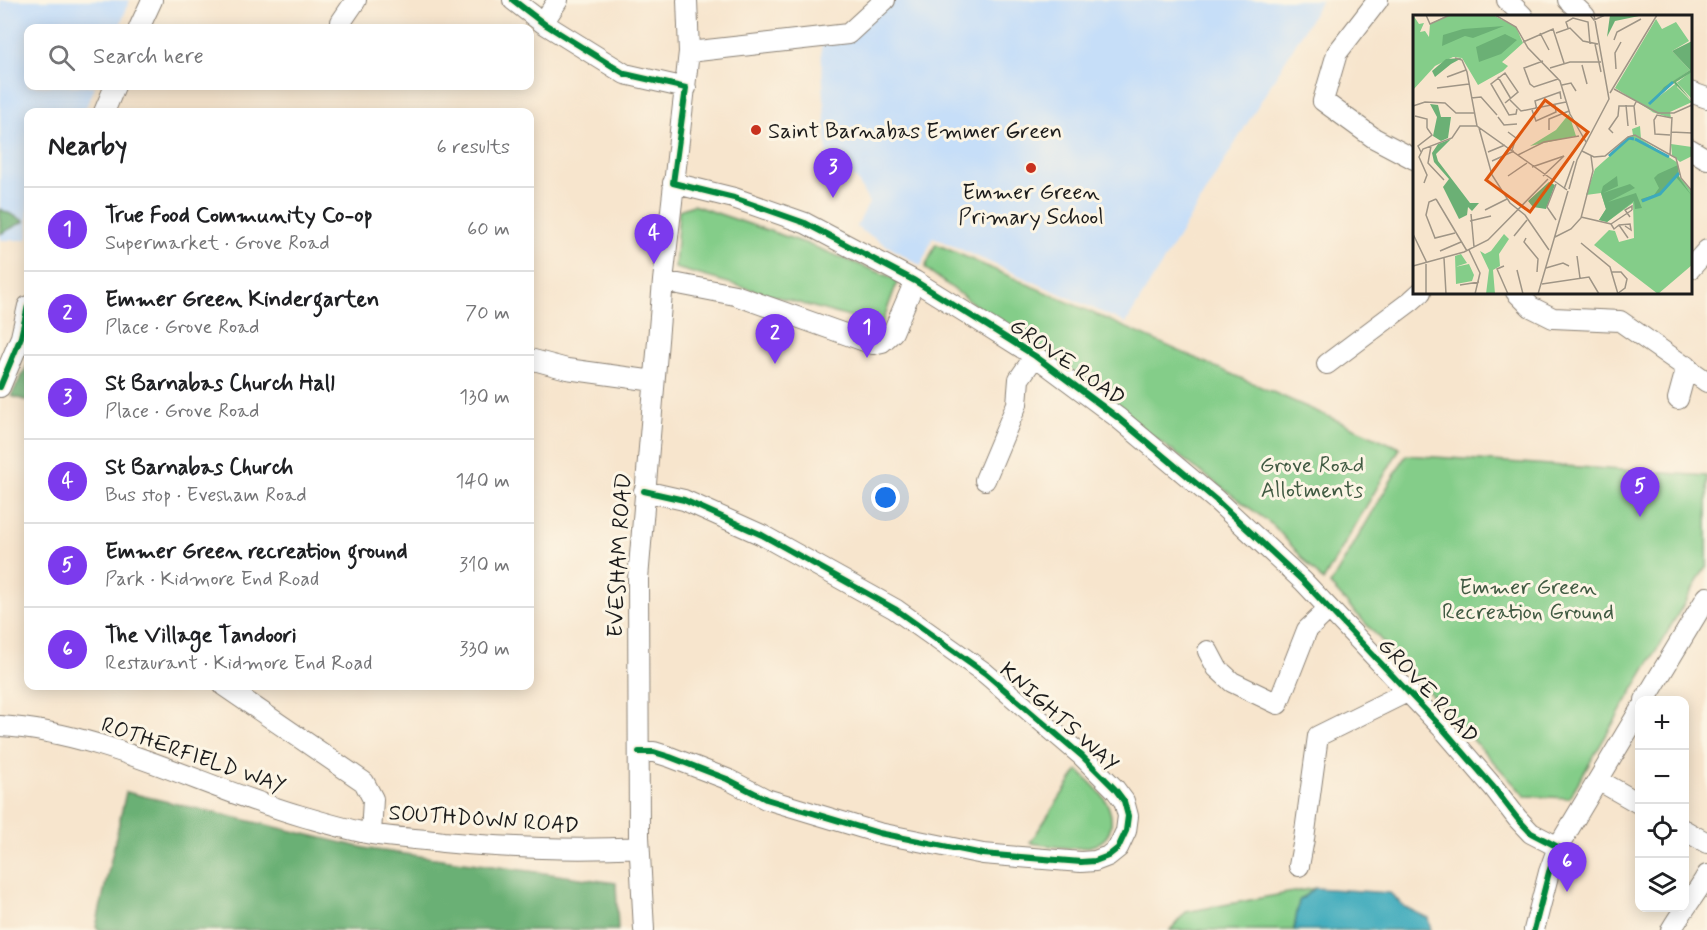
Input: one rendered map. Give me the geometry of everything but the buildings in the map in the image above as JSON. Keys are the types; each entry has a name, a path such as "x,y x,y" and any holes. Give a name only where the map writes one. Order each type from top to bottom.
{"street":[{"path":"141,24 152,0"},
{"path":"341,22 356,0"},
{"path":"513,0 543,23 625,74 686,88"},
{"path":"543,23 558,0"},
{"path":"673,183 689,52 687,0"},
{"path":"689,52 848,34 885,0"},
{"path":"1378,0 1337,53 1323,100 1374,138 1413,158"},
{"path":"1507,0 1522,15"},
{"path":"1568,0 1584,15"},
{"path":"106,108 114,90"},
{"path":"1692,93 1707,98"},
{"path":"1692,149 1707,159"},
{"name":"EVESHAM ROAD","path":"644,930 639,847 638,579 673,183"},
{"name":"GROVE ROAD","path":"673,183 734,198 806,223 915,281 1035,356 1117,417 1215,500 1303,581 1444,730 1517,818 1532,833 1558,847"},
{"path":"1692,267 1707,249"},
{"path":"663,281 735,295 873,344 882,342 893,332 915,281"},
{"path":"1327,364 1419,294"},
{"path":"1518,294 1531,307 1553,318 1620,321 1707,382"},
{"path":"0,387 21,338 24,324"},
{"path":"985,480 1017,404 1019,379 1035,356"},
{"path":"534,360 567,369 654,381"},
{"path":"1678,399 1687,366"},
{"name":"KNIGHTS WAY","path":"639,752 654,752 669,757 727,779 766,799 879,833 983,854 1081,862 1095,861 1108,856 1118,848 1126,831 1128,816 1124,801 1083,756 985,673 895,609 762,535 684,500 644,491"},
{"path":"1647,696 1707,597"},
{"path":"1208,651 1217,668 1232,681 1278,704 1308,630 1329,609"},
{"name":"SOUTHDOWN ROAD","path":"230,690 364,782 373,799 371,834 527,849 578,850 639,847"},
{"path":"1299,866 1317,736 1407,692"},
{"path":"1534,930 1558,847 1635,718"},
{"name":"ROTHERFIELD WAY","path":"0,726 62,736 113,749 244,798 371,834"},
{"path":"1598,780 1635,801"},
{"path":"1689,833 1707,843"},
{"path":"1671,930 1694,899 1707,875"}],"shaded area":[{"path":"0,0 130,0 121,24 24,24 24,90 93,90 86,108 24,108 24,240 0,240"},
{"name":"Emmer Green Primary School","path":"891,0 1322,0 1126,323 933,237 921,266 856,227 869,203 857,180 827,155 821,47"}],"green space":[{"path":"693,205 805,243 898,280 881,326 675,268 679,210"},
{"path":"0,209 24,221 24,222 0,234"},
{"name":"Grove Road Allotments","path":"936,244 1400,448 1323,581 1274,526 925,268"},
{"path":"24,372 24,400 11,396"},
{"name":"Emmer Green Recreation Ground","path":"1406,455 1707,476 1707,565 1569,798 1525,796 1330,585"},
{"path":"1078,770 1106,801 1111,824 1106,837 1091,846 1076,848 1030,843"},
{"path":"126,792 369,849 616,883 618,930 100,930 96,927"},
{"path":"1315,888 1299,901 1294,930 1170,930 1186,912"}],"water":[{"path":"1315,888 1390,893 1405,907 1428,918 1431,930 1294,930 1299,901"}],"cycle path":[{"path":"513,0 543,23 625,74 686,88 673,183 734,198 805,223 915,281 1035,356 1117,417 1216,500 1303,581 1444,730 1531,833 1558,847 1534,930"},
{"path":"0,387 21,337 24,324"},
{"path":"639,752 654,752 670,757 727,779 766,799 879,833 983,854 1081,862 1095,861 1108,856 1118,848 1126,831 1128,816 1124,801 1082,756 985,673 895,609 762,535 684,500 644,491"}],"place":[{"name":"Saint Barnabas Emmer Green","path":"756,130"},
{"name":"Emmer Green Primary School","path":"1031,168"},
{"name":"St Barnabas Church Hall","path":"833,198"},
{"name":"St Barnabas Church","path":"654,264"},
{"name":"True Food Community Co-op","path":"867,358"},
{"name":"Emmer Green Kindergarten","path":"775,364"},
{"name":"Emmer Green recreation ground","path":"1640,517"},
{"name":"The Village Tandoori","path":"1567,892"}]}
